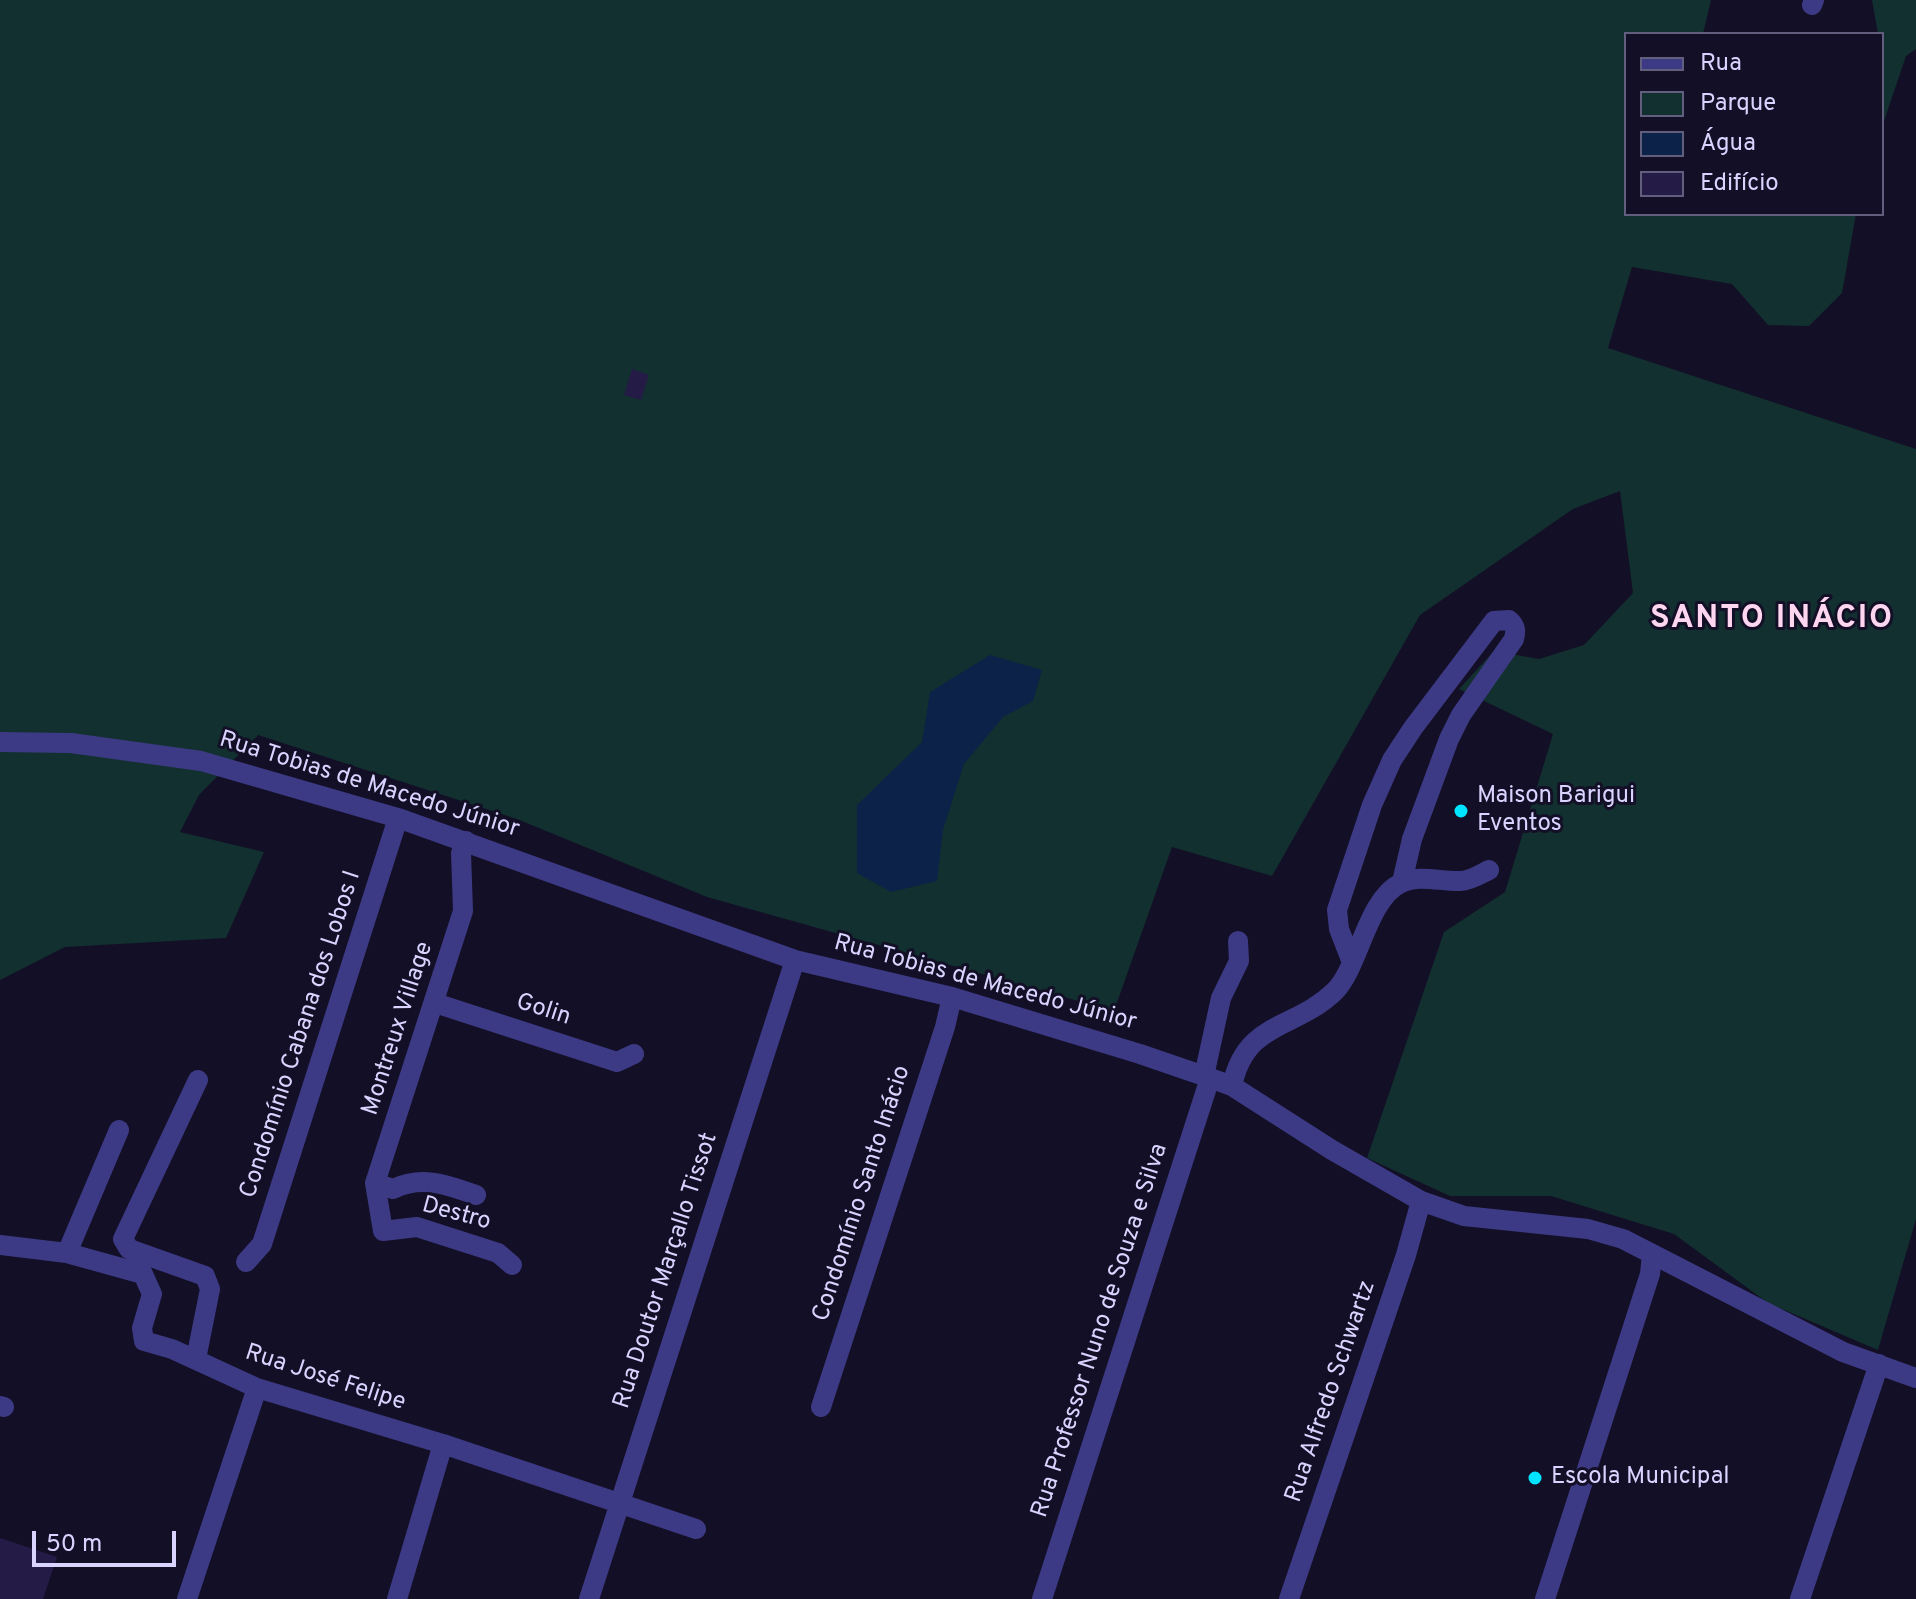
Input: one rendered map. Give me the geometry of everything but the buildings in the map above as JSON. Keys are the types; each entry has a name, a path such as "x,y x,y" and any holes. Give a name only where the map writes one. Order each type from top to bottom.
{"street":[{"path":"1351,960 1339,929 1337,910 1372,805 1392,760 1494,621 1509,620 1516,632 1514,639 1461,715 1449,739 1412,839 1402,882"},
{"name":"Rua Tobias de Macedo Júnior","path":"0,742 71,743 201,761 398,818 795,960 952,997 1140,1054 1232,1086 1332,1150 1421,1201 1464,1216 1588,1229 1623,1239 1843,1352 1916,1378"},
{"name":"Condomínio Cabana dos Lobos I","path":"246,1262 262,1244 398,818"},
{"name":"Montreux Village","path":"383,1231 375,1183 463,911 461,853 466,841"},
{"path":"1232,1086 1235,1070 1247,1050 1264,1032 1337,990 1388,892 1402,882 1428,878 1463,882 1489,870"},
{"name":"Rua Professor Nuno de Souza e Silva","path":"1042,1599 1207,1077 1221,998 1239,961 1238,941"},
{"name":"Rua Doutor Marçallo Tissot","path":"589,1599 795,960"},
{"name":"Condomínio Santo Inácio","path":"821,1407 940,1043 952,997"},
{"name":"Golin","path":"435,1003 617,1062 634,1054"},
{"path":"196,1359 210,1289 205,1276 129,1249 123,1239 198,1080"},
{"path":"67,1253 119,1130"},
{"path":"375,1183 393,1189 405,1183 434,1181 476,1195"},
{"name":"Rua Alfredo Schwartz","path":"1289,1599 1406,1255 1421,1201"},
{"name":"Destro","path":"383,1231 417,1227 498,1253 512,1265"},
{"name":"Rua José Felipe","path":"0,1245 67,1253 143,1274 152,1294 142,1328 144,1341 196,1359 257,1388 443,1444 696,1529"},
{"path":"1545,1599 1650,1274 1652,1254"},
{"path":"1800,1599 1879,1364"},
{"path":"187,1599 257,1388"},
{"path":"397,1599 443,1444"}],"green space":[{"path":"0,0 1711,0 1703,32 1624,32 1624,216 1856,216 1842,293 1809,326 1768,325 1732,284 1632,267 1608,348 1916,449 1916,1219 1878,1350 1768,1303 1674,1234 1551,1196 1450,1196 1367,1158 1444,932 1505,892 1553,734 1459,689 1494,651 1539,659 1584,645 1633,593 1620,491 1573,509 1420,615 1272,876 1172,847 1114,1011 707,897 517,819 258,735 199,795 180,832 264,852 226,938 65,947 0,980"},
{"path":"1872,0 1916,0 1916,49 1906,56 1884,121 1884,32 1878,32"}],"water":[{"path":"990,655 1042,670 1033,701 1003,717 964,764 943,830 937,881 891,892 857,873 857,805 922,742 930,692"}],"place":[{"name":"Maison Barigui Eventos","path":"1461,811"},
{"name":"Escola Municipal","path":"1535,1478"}],"district":[{"name":"SANTO INÁCIO","path":"1772,621"}]}
